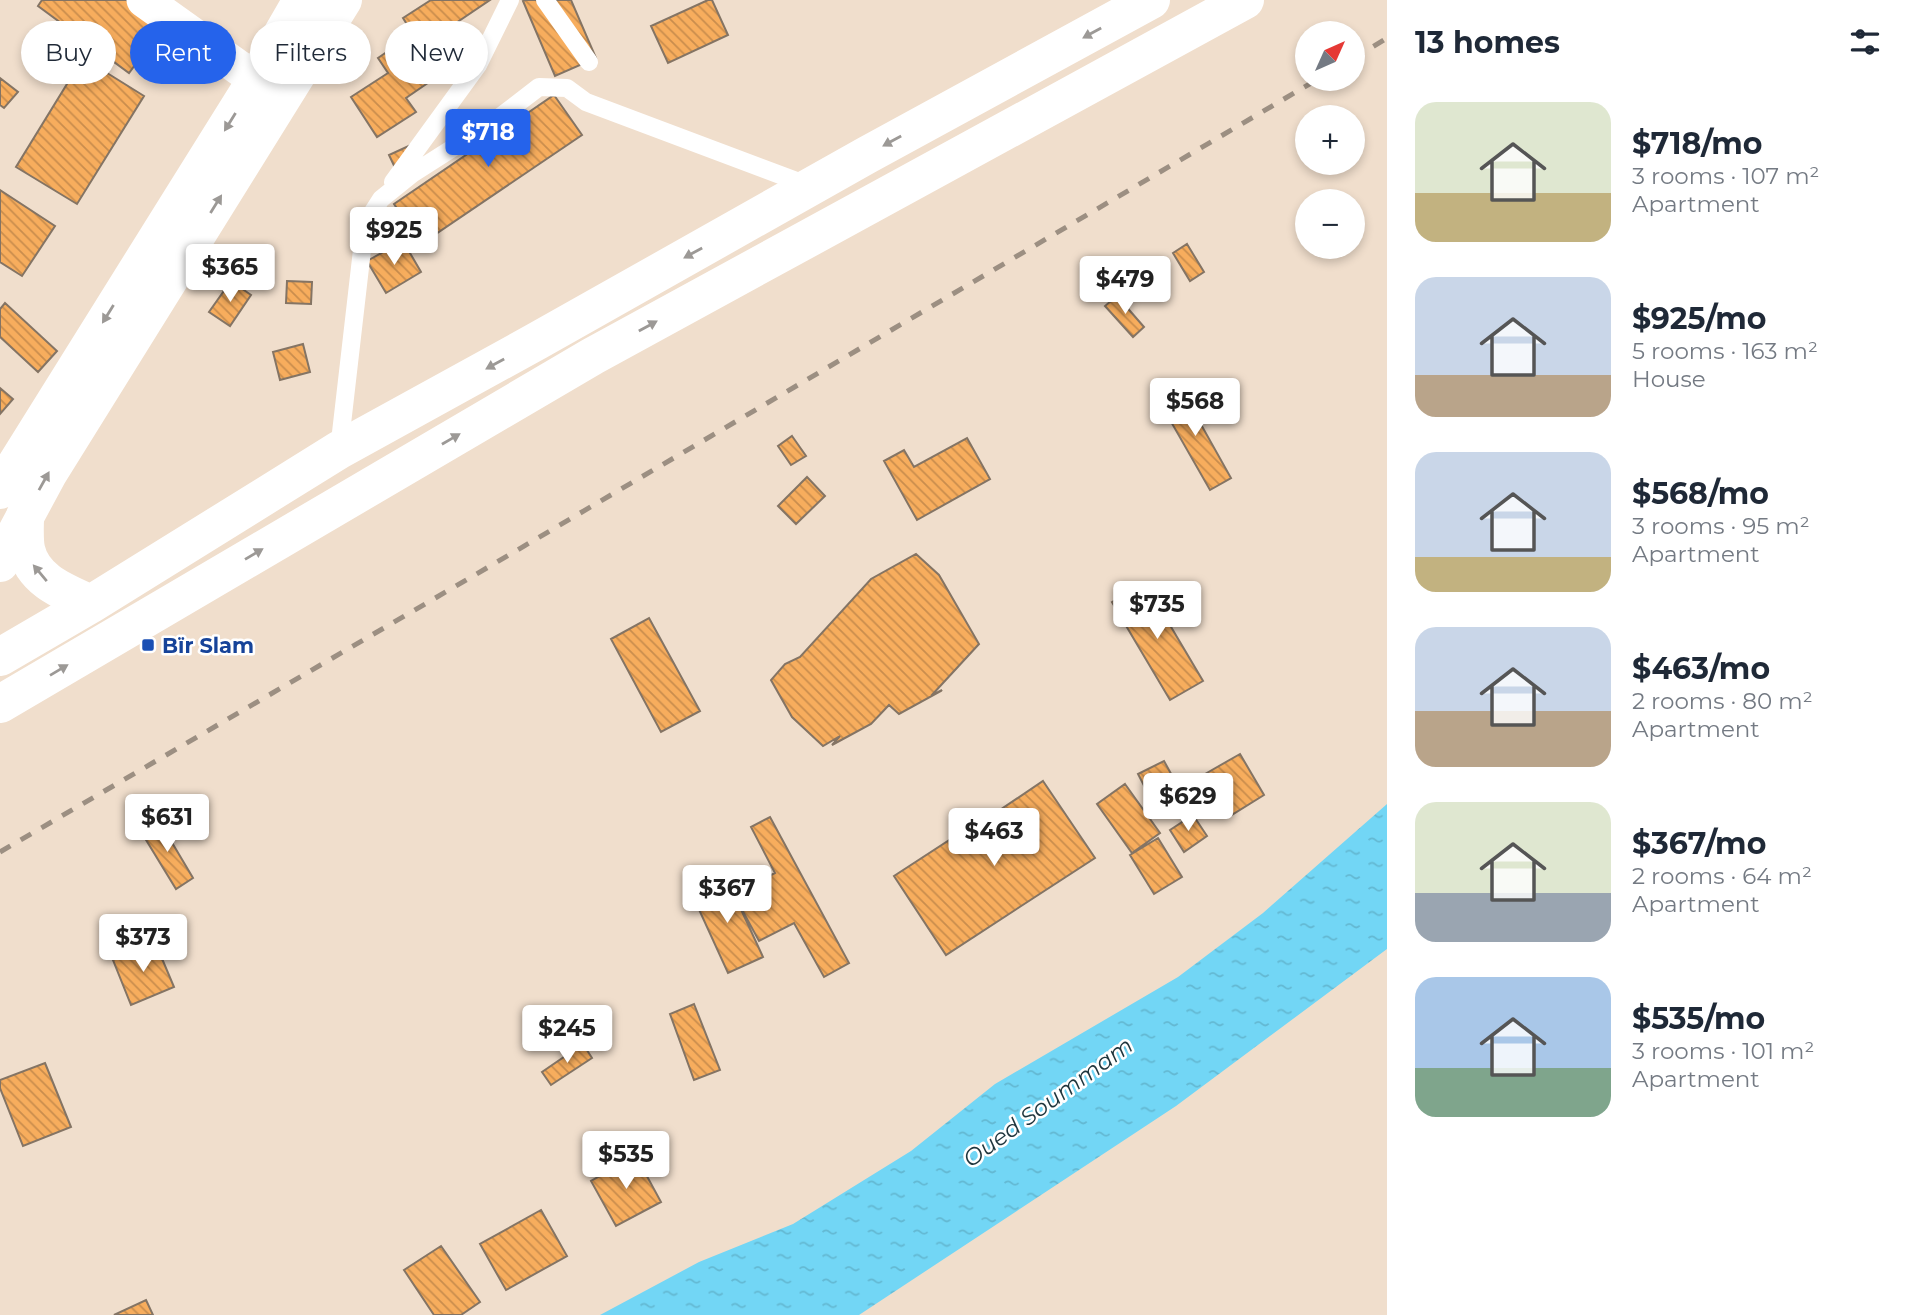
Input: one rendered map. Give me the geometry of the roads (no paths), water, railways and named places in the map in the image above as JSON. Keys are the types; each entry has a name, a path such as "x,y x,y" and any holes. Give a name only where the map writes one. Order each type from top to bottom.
{"main road":[{"path":"290,21 302,0"},
{"path":"10,481 48,474 342,0"},
{"path":"0,657 91,604 339,450 1152,0"},
{"path":"0,704 593,356 1245,0"},
{"path":"0,563 10,481 254,84"},
{"path":"10,481 32,564 51,585 91,604"}],"street":[{"path":"144,0 250,76"}],"lane":[{"path":"339,450 365,224 478,65 510,0"},
{"path":"545,0 589,62"},
{"path":"381,199 412,174 492,123 539,87 567,88 596,107 810,187"}],"water":[{"name":"Oued Soummam","path":"1387,804 1387,949 1176,1106 859,1315 600,1315 699,1262 793,1224 911,1151 995,1084 1178,977 1263,913"}],"railway":[{"path":"1365,52 1387,38"},
{"path":"0,852 1298,91"}],"place":[{"name":"Bïr Slam","path":"148,645"}]}
